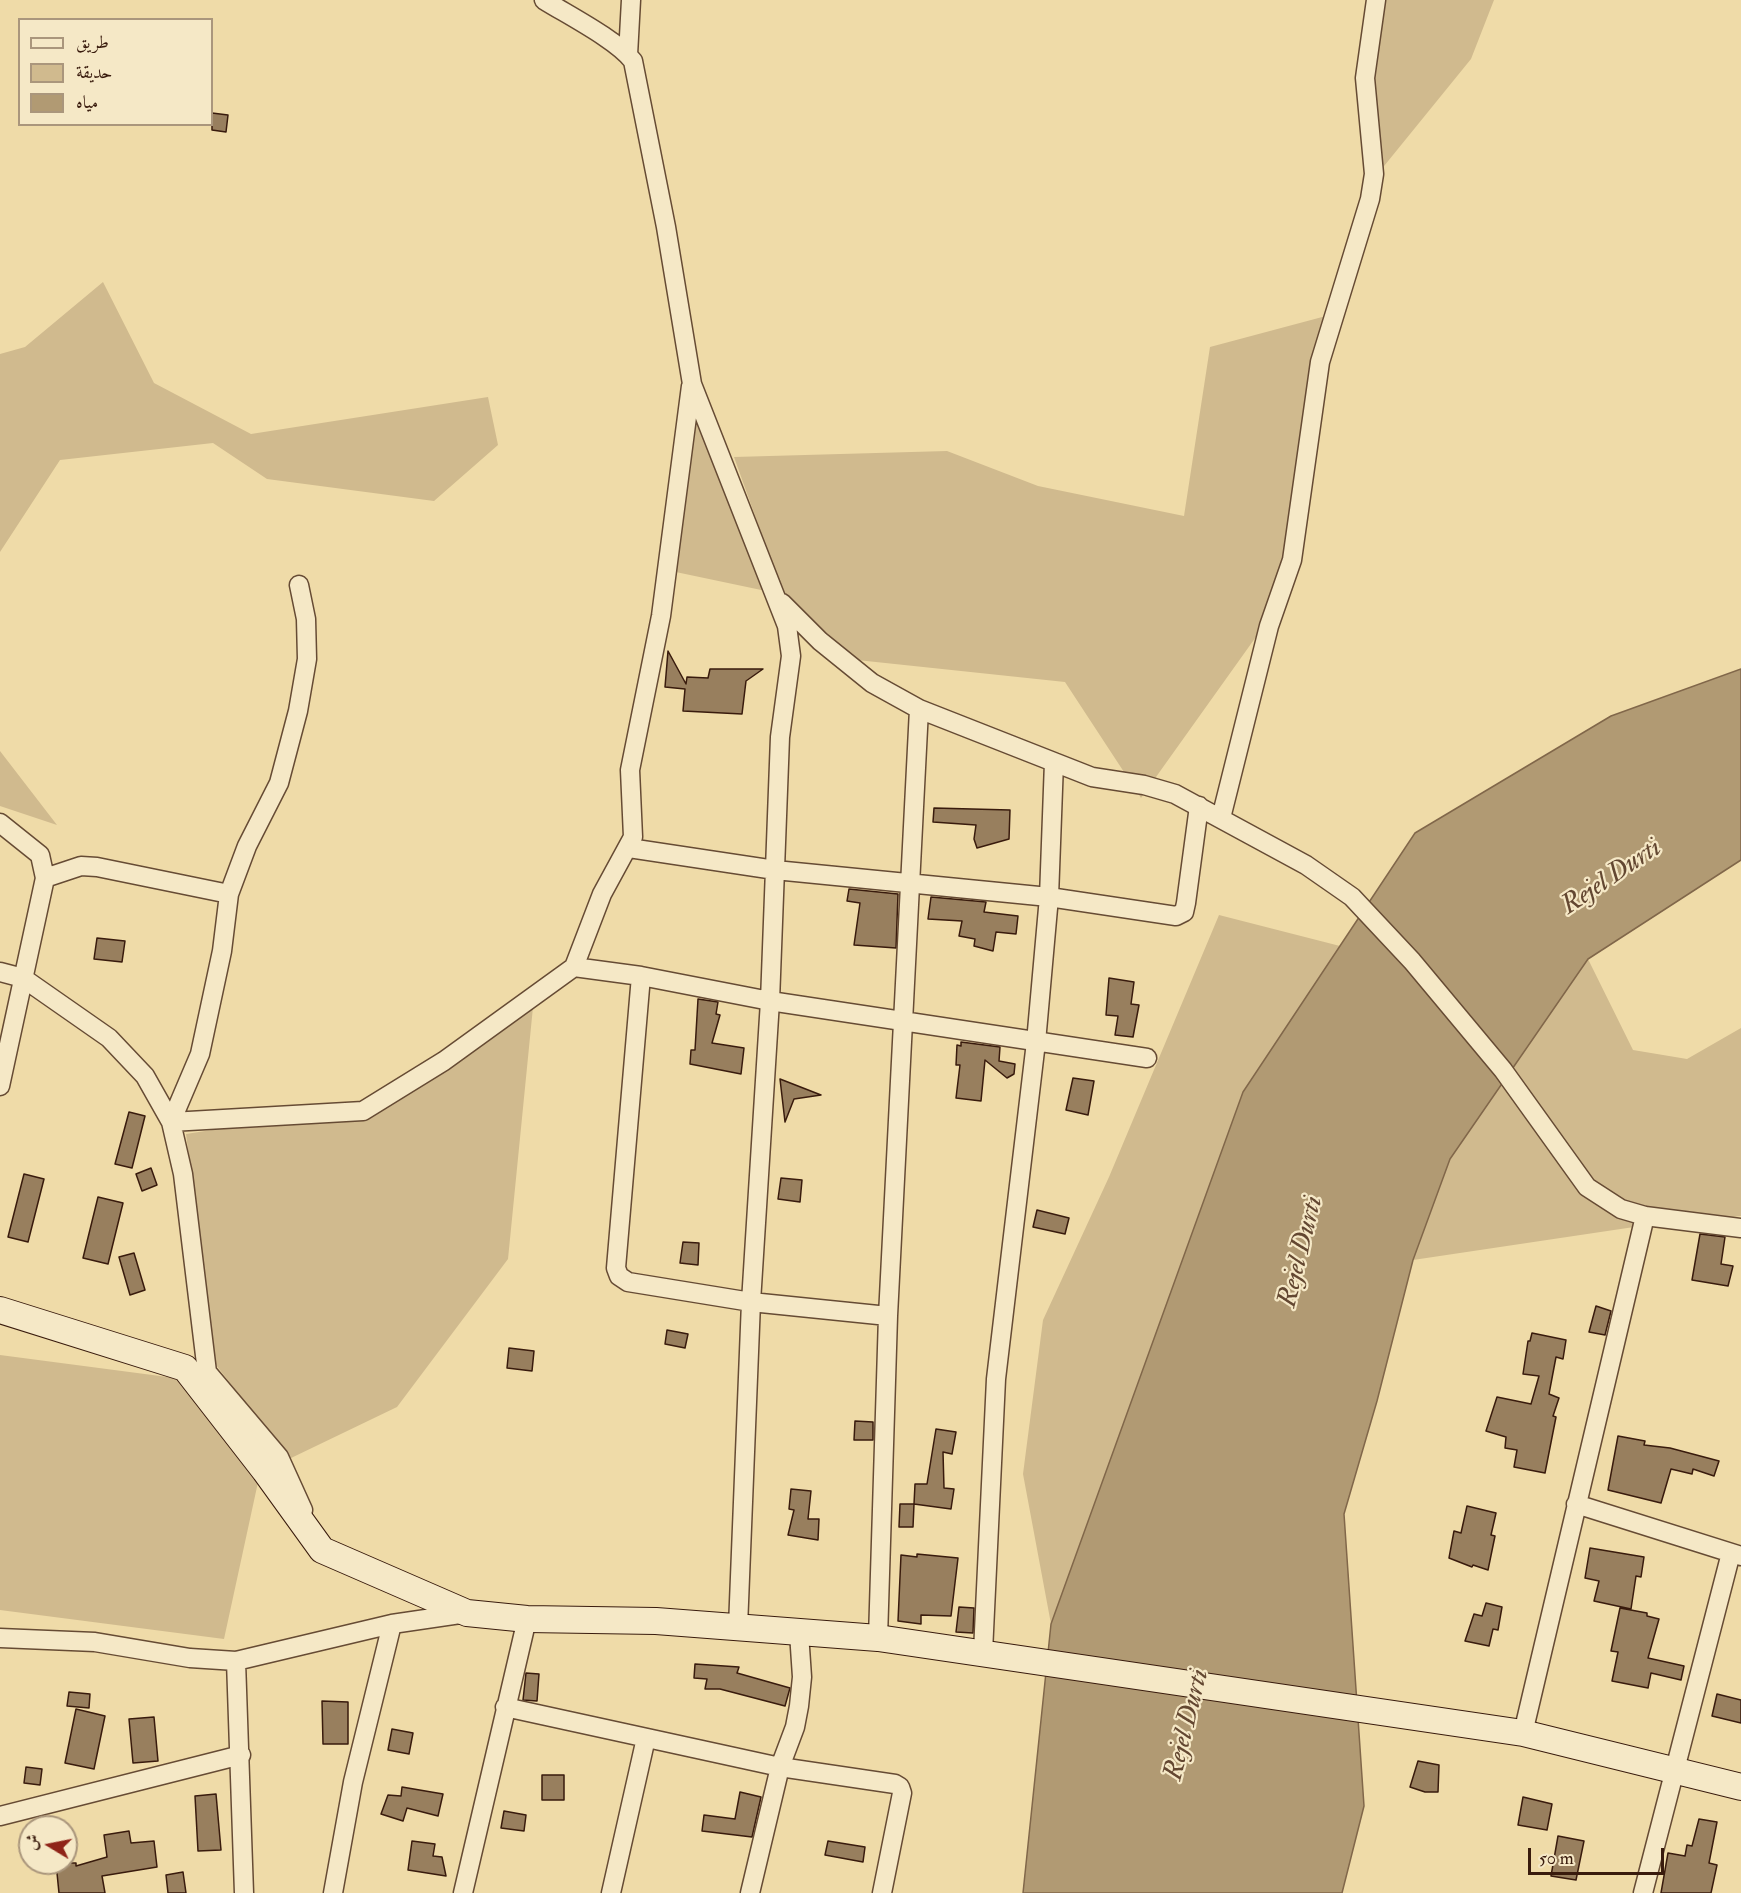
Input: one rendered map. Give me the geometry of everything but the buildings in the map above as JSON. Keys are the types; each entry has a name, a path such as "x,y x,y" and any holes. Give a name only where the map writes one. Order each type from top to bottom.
{"street":[{"path":"544,0 628,55 633,61 666,227 692,384 787,626 791,656 780,737 770,1001 751,1302 738,1627"},
{"path":"628,55 631,0"},
{"path":"1221,818 1269,626 1292,560 1320,362 1370,199 1374,174 1365,78 1376,0"},
{"path":"171,1122 363,1111 444,1061 574,967 602,894 629,848 634,822 630,770 661,616 692,384"},
{"path":"171,1122 200,1054 222,951 229,894 247,846 279,783 298,711 307,659 306,619 299,585"},
{"path":"775,597 820,642 872,684 919,709 1092,777 1144,785 1175,794 1306,865 1352,897 1418,969 1503,1070 1587,1187 1621,1209 1645,1216 1741,1228"},
{"path":"878,1638 888,1316 919,709"},
{"path":"983,1652 996,1379 1036,1042 1049,897 1054,762"},
{"path":"629,848 775,870 1049,897 1176,916 1184,912 1199,806"},
{"path":"0,823 40,855 45,878 0,1086"},
{"path":"45,878 81,867 97,867 229,894"},
{"path":"574,967 641,976 770,1001 1147,1058"},
{"path":"0,972 23,978 109,1038 145,1076 171,1122 183,1174 207,1372 279,1457 322,1550"},
{"path":"641,976 616,1268 619,1276 628,1282 751,1302 888,1316"},
{"path":"1523,1733 1645,1216"},
{"path":"0,1310 185,1368 265,1471 322,1550 467,1613"},
{"path":"1576,1504 1736,1554 1675,1769 1643,1893"},
{"path":"0,1638 95,1642 190,1658 236,1660 392,1624 467,1613 527,1619 656,1621 878,1638 1523,1733 1741,1787"},
{"path":"463,1893 527,1619"},
{"path":"333,1893 353,1782 392,1624"},
{"path":"750,1893 780,1767 795,1727 799,1706 802,1677 799,1633"},
{"path":"236,1660 244,1893"},
{"path":"505,1707 780,1767 895,1784 900,1787 902,1793 882,1893"},
{"path":"611,1893 646,1738"},
{"path":"0,1816 241,1755"}],"green space":[{"path":"1381,0 1494,0 1471,59 1380,171 1370,79"},
{"path":"103,282 154,383 251,434 488,397 498,445 434,501 267,479 213,443 60,460 0,552 0,354 25,347"},
{"path":"1326,316 1288,544 1263,627 1141,798 1065,682 857,660 783,594 734,457 947,451 1038,486 1184,516 1210,347"},
{"path":"695,412 766,591 671,571"},
{"path":"0,751 57,825 0,806"},
{"path":"1219,915 1340,946 1243,1092 1051,1624 1023,1474 1043,1320 1109,1177"},
{"path":"1588,959 1633,1050 1687,1059 1741,1028 1741,1216 1634,1227 1413,1260 1450,1159"},
{"path":"533,1007 508,1259 397,1407 289,1459 216,1365 186,1134 263,1122 366,1117"},
{"path":"0,1355 198,1381 260,1473 224,1639 0,1610"}],"water":[{"name":"Rejel Durti","path":"1741,669 1741,860 1588,959 1450,1159 1413,1260 1377,1401 1344,1514 1364,1806 1342,1893 1023,1893 1051,1624 1243,1092 1415,833 1611,716"}]}
